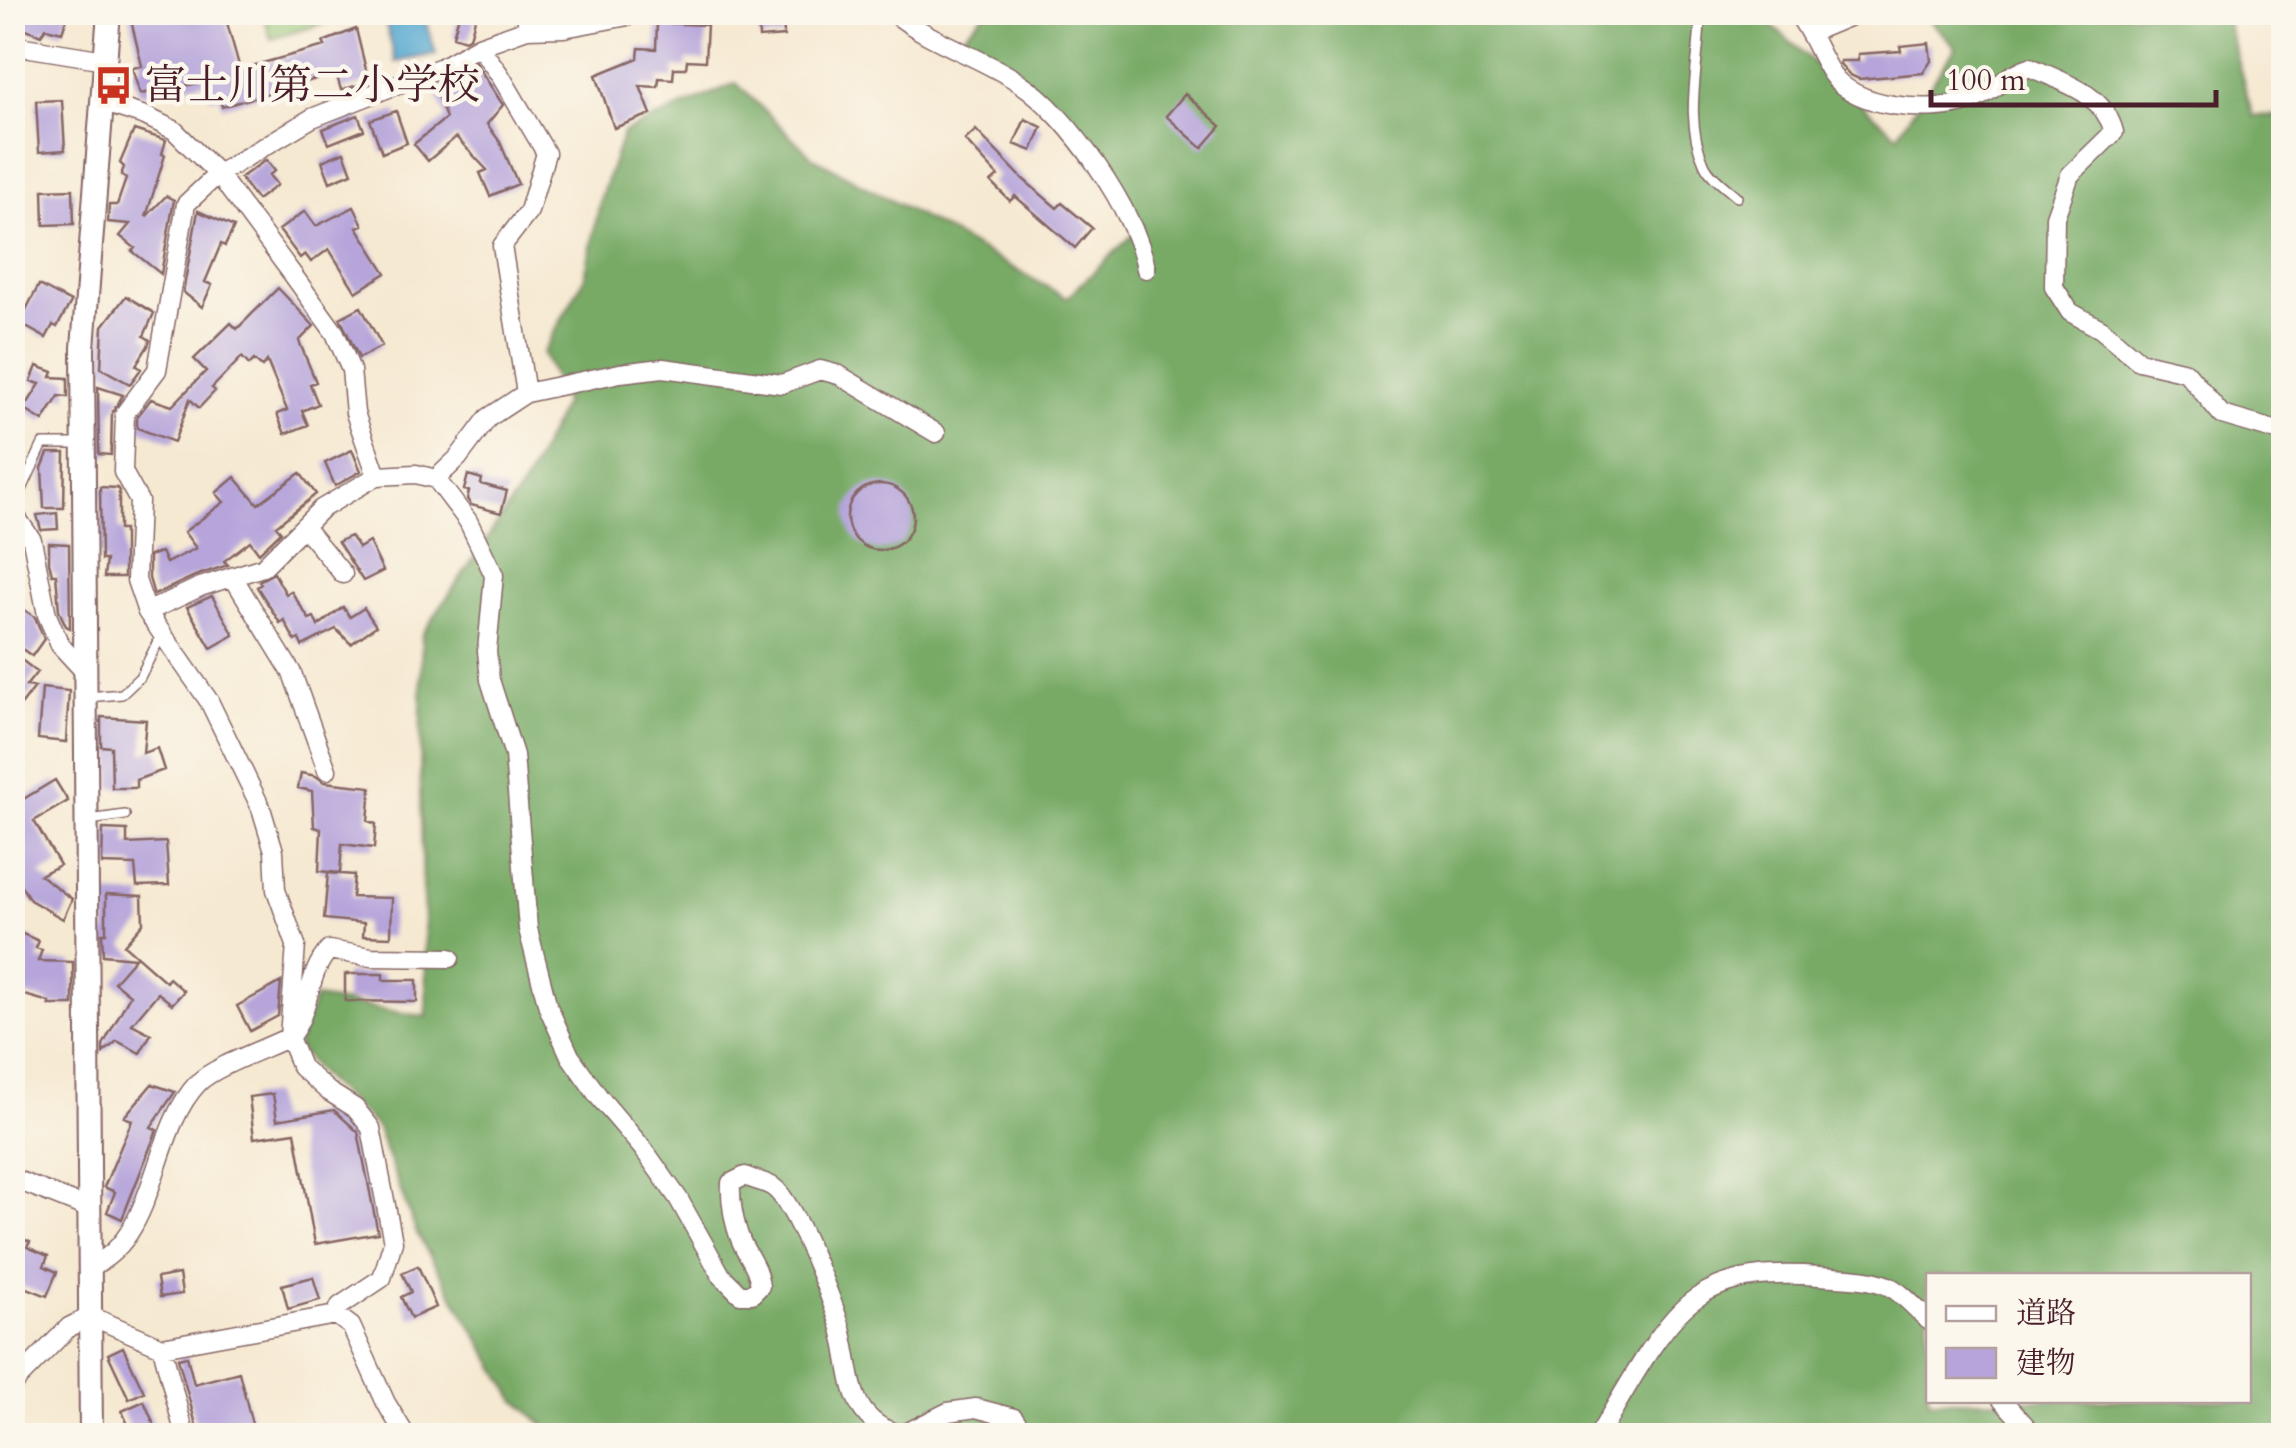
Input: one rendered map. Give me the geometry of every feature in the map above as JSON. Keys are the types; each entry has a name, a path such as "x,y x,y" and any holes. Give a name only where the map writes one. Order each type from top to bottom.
{"street":[{"path":"91,1436 83,348 109,12"},
{"path":"893,12 953,49 1020,82 1054,111 1122,204 1143,249 1146,269"},
{"path":"1796,12 1812,32 1832,76 1856,97 1894,106 1968,102 1998,87 2016,71 2030,67 2092,97 2109,114 2114,132 2070,175 2055,217 2054,287 2070,312 2101,330 2139,361 2186,372 2222,416 2284,432"},
{"path":"1812,32 1860,12"},
{"path":"336,1315 340,1306 382,1278 393,1242 370,1128 355,1108 301,1068 289,1037 296,946 276,890 274,851 261,808 209,701 147,612 136,580 138,500 123,472 125,413 157,370 186,204 218,174 312,118 442,67 527,21 564,28 628,16"},
{"path":"12,44 105,60"},
{"path":"479,46 546,154 529,211 502,246 526,394"},
{"path":"101,102 174,130 218,174 335,333 350,370 355,412 378,476"},
{"path":"436,479 458,458 488,418 526,394 663,368 782,384 820,370 839,375 936,433"},
{"path":"147,612 200,587 262,566 322,509 378,476 416,474 436,479 468,522 494,575 486,650 490,680 514,755 528,929 548,1006 570,1056 667,1182 721,1275 740,1294 752,1294 760,1286 758,1271 740,1239 730,1197 732,1183 745,1176 775,1188 796,1218 840,1326 851,1386 863,1412 882,1430 902,1435 948,1412 976,1408 1014,1418 1026,1436"},
{"path":"12,511 32,540 47,615 60,645 86,672"},
{"path":"304,527 343,574"},
{"path":"232,576 292,673 327,770"},
{"path":"45,662 60,645"},
{"path":"90,1267 106,1260 130,1233 179,1106 201,1079 289,1037 298,1027 318,960 329,950 372,957 450,958"},
{"path":"12,1178 90,1210"},
{"path":"1598,1436 1668,1328 1692,1300 1728,1284 1782,1273 1861,1281 1889,1286 1926,1318"},
{"path":"12,1385 69,1326 90,1316 162,1348 336,1315 352,1326 386,1403 406,1436"},
{"path":"162,1348 188,1436"},
{"path":"2005,1403 2025,1425 2029,1436"}],"lane":[{"path":"1700,12 1693,73 1694,128 1704,166 1737,197"},
{"path":"12,511 43,444 84,444"},
{"path":"86,697 122,694 140,676 162,634"},
{"path":"86,820 125,815"}],"green space":[{"path":"263,12 359,12 359,13 271,39"},
{"path":"985,13 1757,13 1897,135 1956,47 1923,13 2224,13 2253,116 2283,115 2283,1435 555,1435 514,1398 417,1234 376,1126 324,1079 297,1047 315,998 427,1017 420,789 422,635 526,481 564,403 543,353 585,277 601,197 623,133 736,83 811,156 1067,298 1142,226 1045,103 960,38"}],"water":[{"path":"383,13 423,13 436,54 396,62"}],"building":[{"path":"12,12 69,12 62,32 46,28 41,35 16,25 18,20 12,19"},
{"path":"129,12 224,12 240,69 325,46 323,42 356,29 369,82 341,90 336,73 222,107 219,96 210,99 205,82 140,94 132,68 142,66"},
{"path":"460,12 477,12 470,37 465,40 453,36"},
{"path":"758,12 783,12 784,36 759,38"},
{"path":"657,23 707,25 705,61 687,60 686,68 674,68 673,79 659,78 658,87 640,86 651,114 614,128 596,75 638,58 639,48 656,49"},
{"path":"1929,43 1931,61 1923,73 1859,79 1840,64 1858,61 1858,54 1901,51 1900,46"},
{"path":"475,62 503,105 487,124 500,142 518,184 490,196 480,173 487,170 456,137 428,161 414,144 446,118 434,87 457,78"},
{"path":"1185,94 1221,126 1202,148 1166,116"},
{"path":"62,100 65,150 39,152 36,101"},
{"path":"396,111 407,143 382,153 370,120"},
{"path":"358,115 364,130 329,144 323,129"},
{"path":"1025,119 1042,127 1032,151 1014,144"},
{"path":"134,130 166,140 146,217 166,196 174,200 161,274 120,236 130,224 108,222 109,205 117,205 126,179 121,175 124,167 120,163"},
{"path":"976,130 1057,208 1062,203 1092,228 1075,248 1015,196 1010,201 991,182 998,176 965,140"},
{"path":"344,152 352,173 330,182 322,161"},
{"path":"266,160 275,171 269,175 277,185 257,200 240,178"},
{"path":"73,189 74,224 44,225 43,190"},
{"path":"354,207 363,225 357,227 386,273 356,292 329,249 311,262 305,254 300,258 279,230 305,211 316,226"},
{"path":"198,211 234,227 225,246 221,244 205,282 212,285 202,307 183,292"},
{"path":"39,285 71,302 46,338 19,323"},
{"path":"278,288 314,326 299,341 316,382 310,384 318,404 302,411 308,425 285,434 277,414 287,410 267,361 262,367 254,360 249,365 242,357 199,408 190,399 174,442 137,428 137,417 151,399 172,406 206,371 194,359 231,323 237,329"},
{"path":"126,296 154,313 144,336 150,340 148,346 136,365 141,369 130,384 101,368 103,326"},
{"path":"361,307 382,346 359,358 340,318"},
{"path":"37,366 53,372 51,377 68,378 68,397 59,396 43,421 24,409 40,384 31,381"},
{"path":"98,387 123,395 112,413 111,455 99,454"},
{"path":"352,450 361,471 335,486 325,463"},
{"path":"48,453 65,453 64,508 44,508 42,468"},
{"path":"300,473 316,494 276,526 281,532 259,553 250,541 224,561 228,565 154,595 149,556 161,552 166,563 196,548 184,532 224,502 216,493 235,477 258,504"},
{"path":"468,475 482,479 481,484 507,491 501,513 471,505 467,499 469,491 464,490"},
{"path":"880,484 903,494 913,517 903,540 880,550 857,540 847,517 857,494"},
{"path":"100,487 119,491 124,577 104,577"},
{"path":"57,513 58,529 41,530 37,515"},
{"path":"350,536 359,548 369,542 383,571 363,581 338,542"},
{"path":"49,543 69,544 70,628 59,611"},
{"path":"274,573 286,594 291,591 318,626 343,607 350,617 364,608 376,626 351,644 336,629 302,646 284,620 280,623 257,587 259,581"},
{"path":"212,596 234,635 211,648 187,607"},
{"path":"20,607 35,617 44,639 32,656 12,642 12,616"},
{"path":"19,658 37,672 26,686 35,687 22,704 15,700 12,704 12,666"},
{"path":"42,688 69,691 66,742 38,739"},
{"path":"101,717 146,720 143,753 157,748 164,770 136,780 136,788 112,788 111,747 101,746"},
{"path":"301,773 324,782 371,787 368,821 376,824 374,848 342,844 340,873 319,871 321,829 314,827 312,791 298,788"},
{"path":"55,780 68,801 34,821 60,865 40,875 72,899 63,919 30,900 12,871 12,806"},
{"path":"103,829 127,830 127,844 166,842 169,885 137,886 135,865 102,864"},
{"path":"328,873 354,875 352,897 392,898 391,937 363,936 364,923 324,919"},
{"path":"106,894 142,896 143,923 124,945 166,982 169,978 184,991 172,1004 158,993 132,1024 151,1034 140,1053 117,1041 103,1053 103,1045 130,995 114,982 135,958 103,955"},
{"path":"18,932 39,941 36,948 42,950 38,961 73,962 73,1005 49,1005 14,992 18,979 12,977 12,945"},
{"path":"345,974 383,974 383,980 417,980 417,1002 345,1001"},
{"path":"281,982 278,1016 250,1031 237,1006"},
{"path":"152,1084 175,1092 151,1127 157,1130 122,1219 107,1212 115,1192 104,1187 132,1120 124,1117"},
{"path":"273,1094 277,1120 334,1110 358,1132 378,1233 315,1244 295,1132 254,1138 249,1097"},
{"path":"12,1234 30,1242 27,1247 48,1256 44,1266 57,1272 47,1296 12,1282"},
{"path":"418,1266 436,1307 411,1318 401,1297 411,1292 402,1273"},
{"path":"179,1274 182,1294 160,1297 157,1278"},
{"path":"313,1277 320,1300 288,1309 282,1285"},
{"path":"123,1347 144,1392 129,1399 108,1354"},
{"path":"187,1356 194,1384 239,1372 255,1436 199,1436 178,1358"},
{"path":"144,1401 159,1436 133,1436 122,1411"}],"place":[{"name":"富士川第二小学校","path":"114,85"}]}
